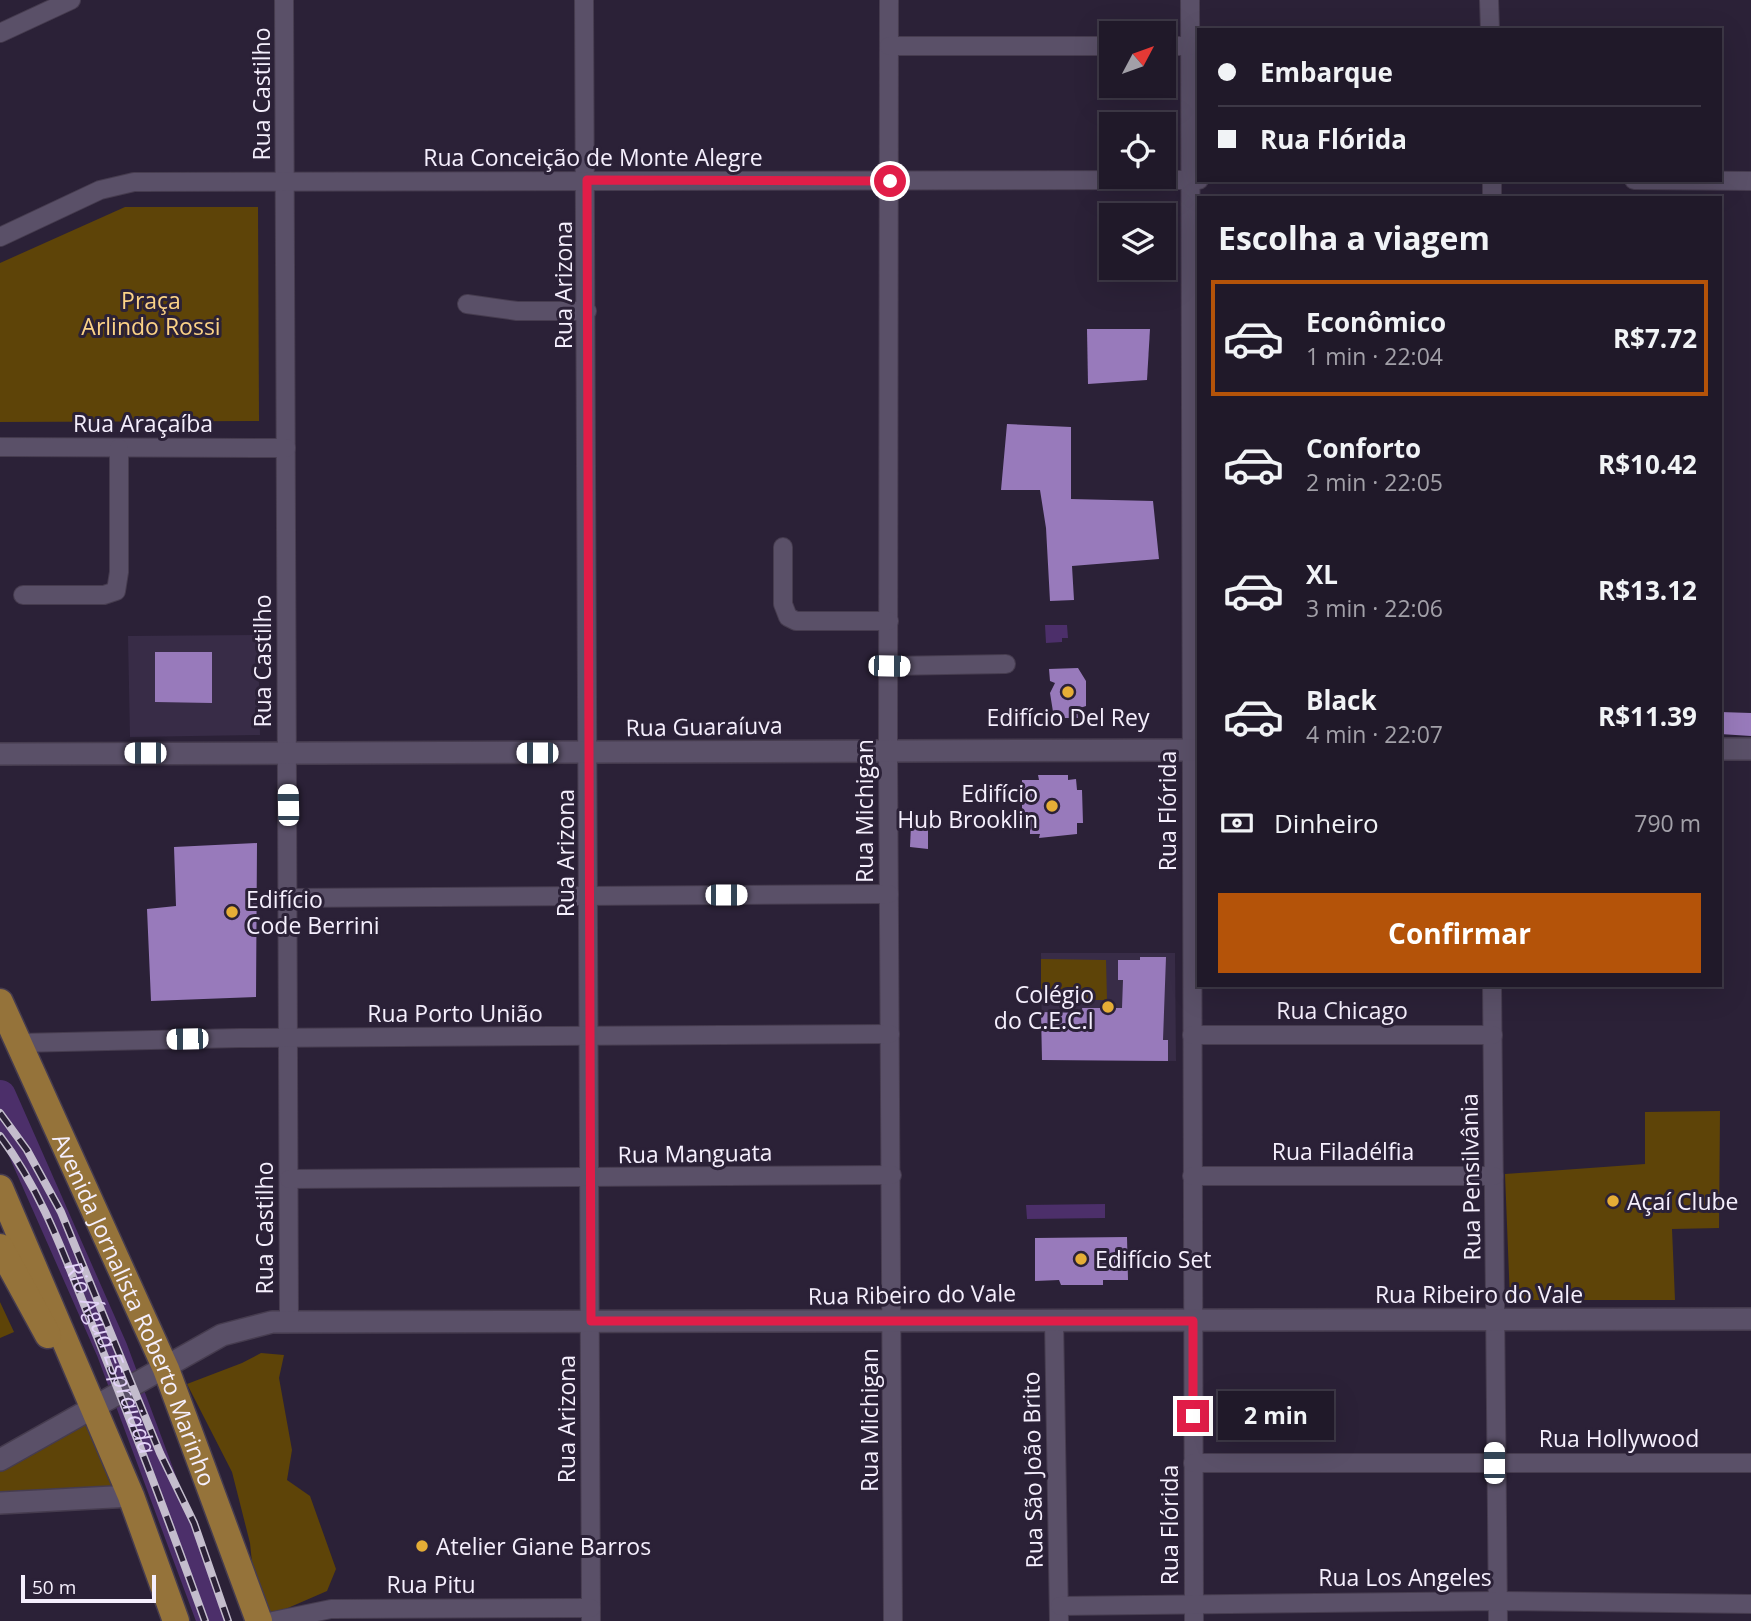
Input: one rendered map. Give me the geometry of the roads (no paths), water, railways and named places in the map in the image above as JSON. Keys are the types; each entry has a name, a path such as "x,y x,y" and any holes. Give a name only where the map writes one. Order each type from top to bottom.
{"main road":[{"name":"Avenida Jornalista Roberto Marinho","path":"0,1002 258,1621"},
{"path":"0,1188 104,1402 131,1496 176,1621"},
{"path":"0,1247 60,1357 104,1402"}],"street":[{"path":"0,33 71,0"},
{"name":"Rua Castilho","path":"285,0 289,1322"},
{"name":"Rua Arizona","path":"584,0 591,1036 591,1614"},
{"name":"Rua Michigan","path":"889,0 888,750 893,1621"},
{"name":"Rua Flórida","path":"1190,0 1195,180 1195,893 1192,1035 1194,1621"},
{"path":"1489,0 1490,28"},
{"path":"890,46 1099,46"},
{"path":"1176,46 1190,46"},
{"name":"Rua Conceição de Monte Alegre","path":"0,237 120,184 587,180 1195,180"},
{"path":"1722,181 1751,181"},
{"path":"467,304 517,311 587,311"},
{"name":"Rua Araçaíba","path":"0,447 286,448"},
{"path":"23,596 104,595 116,591 119,572 118,448"},
{"path":"783,547 783,604 788,617 796,621 889,621"},
{"path":"889,666 1006,664"},
{"path":"1722,749 1751,749"},
{"name":"Rua Guaraíuva","path":"0,754 1195,750"},
{"path":"289,898 889,894"},
{"name":"Rua Pensilvânia","path":"1492,987 1496,1320 1494,1463 1498,1621"},
{"name":"Rua Porto União","path":"19,1043 288,1038 890,1034"},
{"name":"Rua Chicago","path":"1192,1035 1493,1035"},
{"name":"Rua Manguata","path":"289,1179 892,1175"},
{"name":"Rua Filadélfia","path":"1192,1176 1494,1176"},
{"name":"Rua São João Brito","path":"1054,1319 1060,1613"},
{"name":"Rua Ribeiro do Vale","path":"0,1460 222,1335 251,1325 289,1322 1751,1319"},
{"name":"Rua Hollywood","path":"1193,1463 1751,1463"},
{"path":"0,1503 131,1496"},
{"name":"Rua Los Angeles","path":"1060,1613 1194,1602 1751,1604"},
{"name":"Rua Pitu","path":"273,1621 331,1609 591,1614"}],"waterway":[{"name":"Rio Água Espraiada","path":"0,1096 112,1350 213,1621"}],"railway":[{"path":"0,1113 27,1150 61,1212 160,1453 194,1523 228,1621"},
{"path":"0,1136 28,1178 61,1247 205,1621"}],"place":[{"name":"Edifício Del Rey","path":"1068,692"},
{"name":"Edifício Hub Brooklin","path":"1052,806"},
{"name":"Edifício Code Berrini","path":"232,912"},
{"name":"Colégio do C.E.C.I","path":"1108,1007"},
{"name":"Açaí Clube","path":"1613,1201"},
{"name":"Edifício Set","path":"1081,1259"},
{"name":"Atelier Giane Barros","path":"422,1546"}],"park label":[{"name":"Praça Arlindo Rossi","path":"151,313"}]}
